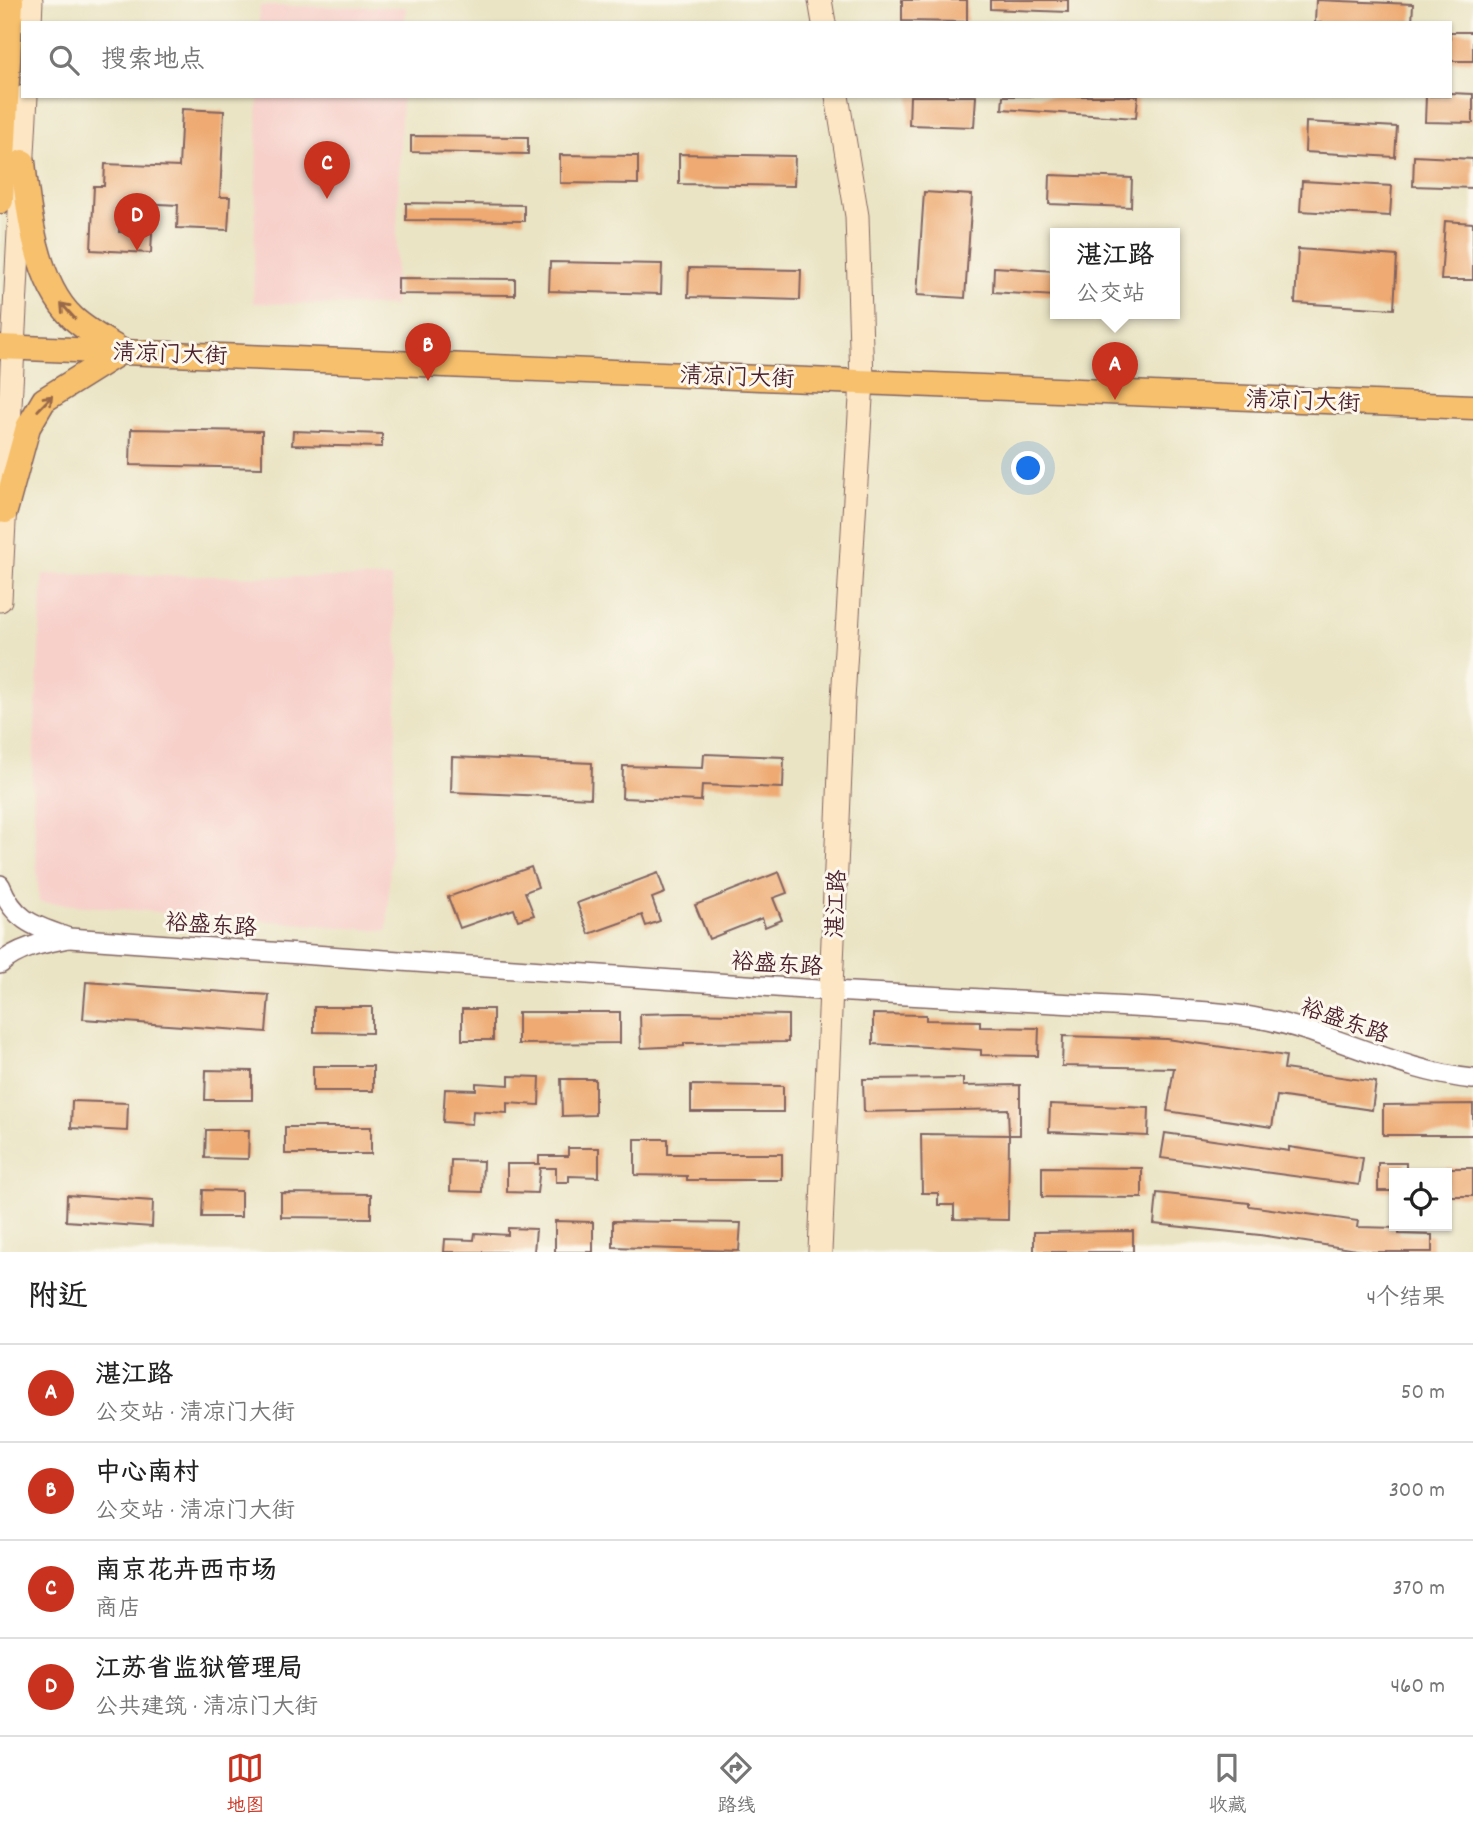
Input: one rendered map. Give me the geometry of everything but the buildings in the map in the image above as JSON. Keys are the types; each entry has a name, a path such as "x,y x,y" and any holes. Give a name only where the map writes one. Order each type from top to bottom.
{"highway":[{"path":"0,200 10,0"},
{"path":"18,0 21,29"}],"main road":[{"path":"30,21 31,0"},
{"path":"820,0 824,21"},
{"path":"0,600 7,347 18,263 26,98"},
{"name":"湛江路","path":"820,1252 843,700 862,381 857,216 837,98"},
{"path":"3,497 28,427 44,400 122,351 74,318 58,299 33,235 23,162"},
{"path":"0,293 11,284 18,263"},
{"name":"清凉门大街","path":"7,347 1473,407"}],"street":[{"name":"裕盛东路","path":"0,885 12,911 31,924 69,938"},
{"name":"裕盛东路","path":"0,964 9,956 32,946 69,938 832,991 1150,1008 1256,1017 1352,1045 1401,1065 1473,1079"}],"shaded area":[{"path":"260,6 406,7 405,21 259,21"},
{"path":"258,98 402,98 394,306 253,303"},
{"path":"43,574 391,578 399,663 387,931 39,902 32,783"}],"place":[{"name":"南京花卉西市场","path":"327,199"},
{"name":"江苏省监狱管理局","path":"137,251"},
{"name":"中心南村","path":"428,381"},
{"name":"湛江路","path":"1115,400"}]}
